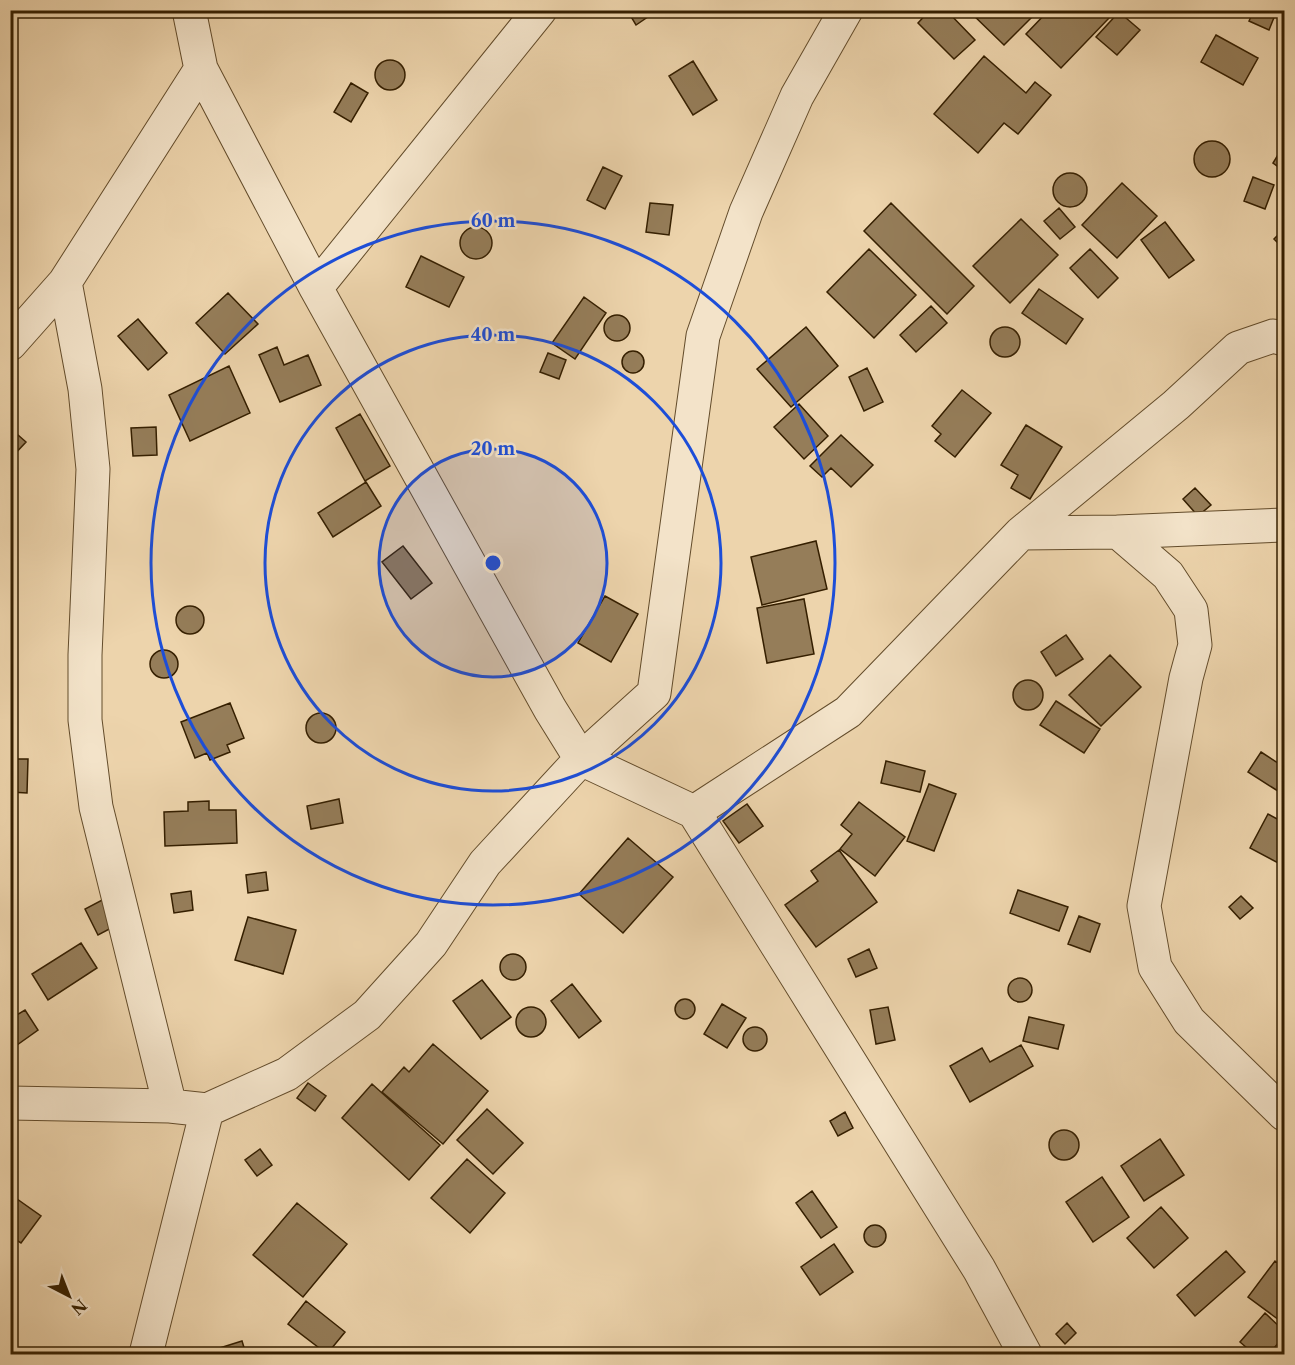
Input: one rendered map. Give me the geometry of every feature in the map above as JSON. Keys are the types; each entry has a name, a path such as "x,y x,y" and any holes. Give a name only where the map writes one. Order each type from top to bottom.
{"street":[{"path":"189,10 201,69 316,288 580,759 694,812 979,1269 1025,1354"},
{"path":"316,288 540,10"},
{"path":"10,1103 170,1106 207,1110 288,1074 367,1015 431,944 484,863 580,759 654,693 703,336 746,212 778,138 797,96 846,10"},
{"path":"10,344 65,282 201,69"},
{"path":"65,282 85,389 93,469 85,655 86,731 96,807 170,1106"},
{"path":"694,812 848,712 1021,533 1176,405 1238,348 1273,336 1284,339"},
{"path":"1021,533 1118,532 1284,525"},
{"path":"1118,532 1168,574 1191,610 1195,645 1186,678 1144,906 1155,967 1189,1021 1284,1114"},
{"path":"146,1354 207,1110"}],"building":[{"path":"627,10 658,10 636,25"},
{"path":"930,10 946,10 975,40 954,59 918,23"},
{"path":"968,10 1023,10 1031,18 1004,45"},
{"path":"1049,10 1104,10 1110,17 1061,68 1026,34"},
{"path":"1254,10 1277,10 1269,30 1249,21"},
{"path":"1119,12 1140,30 1117,55 1096,37"},
{"path":"1216,35 1258,58 1243,85 1201,62"},
{"path":"984,56 1026,93 1035,82 1051,95 1018,134 1004,123 978,153 934,114"},
{"path":"390,60 401,64 405,75 401,86 390,90 379,86 375,75 379,64"},
{"path":"693,61 717,100 693,115 669,76"},
{"path":"351,83 368,93 351,122 334,112"},
{"path":"1212,141 1225,146 1230,159 1225,172 1212,177 1199,172 1194,159 1199,146"},
{"path":"1284,145 1284,171 1273,163"},
{"path":"603,167 622,176 605,209 587,200"},
{"path":"1070,173 1082,178 1087,190 1082,202 1070,207 1058,202 1053,190 1058,178"},
{"path":"1253,177 1274,185 1265,209 1244,201"},
{"path":"1122,183 1157,216 1117,258 1082,225"},
{"path":"650,203 673,205 669,235 646,232"},
{"path":"891,203 974,286 947,314 864,231"},
{"path":"1059,208 1075,227 1060,239 1044,221"},
{"path":"1021,219 1058,255 1010,303 973,266"},
{"path":"1165,222 1194,260 1169,278 1141,240"},
{"path":"476,227 487,232 492,243 487,254 476,259 465,254 460,243 465,232"},
{"path":"1284,229 1284,249 1274,239"},
{"path":"869,249 916,295 874,338 827,292"},
{"path":"1090,249 1118,278 1098,298 1070,268"},
{"path":"421,256 464,277 449,307 406,287"},
{"path":"1039,289 1083,319 1066,344 1022,313"},
{"path":"228,293 258,324 225,354 196,323"},
{"path":"584,297 606,313 575,359 552,343"},
{"path":"931,306 947,323 916,352 900,335"},
{"path":"617,315 626,319 630,328 626,337 617,341 608,337 604,328 608,319"},
{"path":"138,319 167,353 148,370 118,336"},
{"path":"806,327 838,366 791,407 757,369"},
{"path":"1005,327 1016,331 1020,342 1016,353 1005,357 994,353 990,342 994,331"},
{"path":"277,347 284,365 308,355 321,385 280,402 259,355"},
{"path":"633,351 641,354 644,362 641,370 633,373 625,370 622,362 625,354"},
{"path":"548,353 566,360 559,379 540,372"},
{"path":"229,366 250,413 190,441 169,395"},
{"path":"867,368 883,402 864,411 849,377"},
{"path":"962,390 991,413 955,457 935,441 941,434 932,426"},
{"path":"799,404 828,436 804,459 774,427"},
{"path":"360,414 390,466 365,481 336,428"},
{"path":"1026,425 1062,447 1030,499 1011,488 1018,475 1001,465"},
{"path":"156,427 157,455 133,456 131,428"},
{"path":"10,428 26,442 10,459"},
{"path":"841,435 873,465 851,487 831,468 822,477 810,466"},
{"path":"366,482 381,506 333,537 318,513"},
{"path":"1195,488 1211,505 1198,516 1183,499"},
{"path":"816,541 827,589 762,605 751,557"},
{"path":"403,546 432,583 411,599 382,562"},
{"path":"605,596 638,614 611,662 578,643"},
{"path":"804,599 814,654 767,663 757,608"},
{"path":"190,606 200,610 204,620 200,630 190,634 180,630 176,620 180,610"},
{"path":"1066,635 1083,659 1056,676 1041,652"},
{"path":"164,650 174,654 178,664 174,674 164,678 154,674 150,664 154,654"},
{"path":"1110,655 1141,687 1101,726 1069,695"},
{"path":"1028,680 1038,685 1043,695 1038,705 1028,710 1018,705 1013,695 1018,685"},
{"path":"1056,701 1100,729 1084,753 1040,725"},
{"path":"230,703 244,738 227,745 230,752 210,760 207,753 195,758 181,722"},
{"path":"321,713 331,718 336,728 331,738 321,743 311,738 306,728 311,718"},
{"path":"1261,752 1284,767 1284,788 1281,793 1248,772"},
{"path":"10,759 28,759 27,793 10,792"},
{"path":"886,761 925,771 920,792 881,783"},
{"path":"929,784 956,794 934,851 907,841"},
{"path":"339,799 343,823 311,829 307,806"},
{"path":"209,801 209,810 236,810 237,843 165,846 164,812 188,811 188,802"},
{"path":"859,802 905,837 875,876 840,849 852,834 841,825"},
{"path":"747,804 763,826 739,843 723,821"},
{"path":"1284,810 1284,866 1250,848 1268,814 1279,820"},
{"path":"628,838 673,877 623,933 579,894"},
{"path":"839,850 877,902 816,947 785,905 818,881 811,871"},
{"path":"266,872 268,890 248,893 246,875"},
{"path":"1018,890 1068,907 1059,931 1010,913"},
{"path":"191,891 193,910 174,913 171,894"},
{"path":"1241,896 1253,908 1240,919 1229,907"},
{"path":"106,898 119,924 98,935 85,909"},
{"path":"1079,916 1100,924 1090,952 1068,944"},
{"path":"248,917 296,930 283,974 235,960"},
{"path":"81,943 97,968 48,1000 32,974"},
{"path":"869,949 877,968 856,977 848,959"},
{"path":"513,954 522,958 526,967 522,976 513,980 504,976 500,967 504,958"},
{"path":"1020,978 1029,981 1032,990 1029,999 1020,1002 1011,999 1008,990 1011,981"},
{"path":"482,980 511,1017 481,1039 453,1001"},
{"path":"572,984 601,1021 579,1038 551,1001"},
{"path":"685,999 692,1002 695,1009 692,1016 685,1019 678,1016 675,1009 678,1002"},
{"path":"722,1004 746,1018 727,1048 704,1034"},
{"path":"531,1007 542,1011 546,1022 542,1033 531,1037 520,1033 516,1022 520,1011"},
{"path":"888,1007 895,1040 876,1044 870,1010"},
{"path":"25,1010 38,1030 17,1045 10,1035 10,1019"},
{"path":"1029,1017 1064,1025 1058,1049 1023,1041"},
{"path":"755,1027 760,1028 766,1034 766,1044 760,1050 755,1051 750,1050 744,1044 743,1039 744,1034 750,1028"},
{"path":"433,1044 488,1091 443,1144 382,1092 404,1067 409,1072"},
{"path":"1021,1045 1033,1066 970,1102 950,1066 982,1048 990,1062"},
{"path":"308,1083 326,1096 315,1111 297,1098"},
{"path":"372,1084 440,1145 409,1180 342,1118"},
{"path":"487,1109 523,1143 493,1174 457,1140"},
{"path":"845,1112 853,1128 838,1136 830,1121"},
{"path":"1064,1130 1070,1131 1078,1139 1078,1151 1070,1159 1064,1160 1058,1159 1050,1151 1049,1145 1050,1139 1058,1131"},
{"path":"1160,1139 1184,1175 1144,1201 1121,1166"},
{"path":"260,1149 272,1165 257,1176 245,1160"},
{"path":"467,1159 505,1193 470,1233 431,1198"},
{"path":"1102,1177 1129,1217 1093,1242 1066,1202"},
{"path":"812,1191 837,1227 821,1238 796,1203"},
{"path":"10,1194 41,1216 21,1243 10,1236"},
{"path":"297,1203 347,1244 303,1297 253,1255"},
{"path":"1161,1207 1188,1238 1154,1268 1127,1238"},
{"path":"875,1225 883,1228 886,1236 883,1244 875,1247 867,1244 864,1236 867,1228"},
{"path":"834,1244 853,1272 820,1295 801,1267"},
{"path":"1226,1251 1245,1272 1195,1316 1177,1295"},
{"path":"1275,1261 1284,1268 1284,1313 1279,1320 1248,1297"},
{"path":"306,1301 345,1332 327,1354 288,1324"},
{"path":"1265,1313 1284,1331 1284,1336 1269,1354 1254,1354 1240,1342"},
{"path":"1067,1323 1076,1333 1065,1344 1056,1334"},
{"path":"242,1341 246,1354 208,1354 207,1352"}]}
